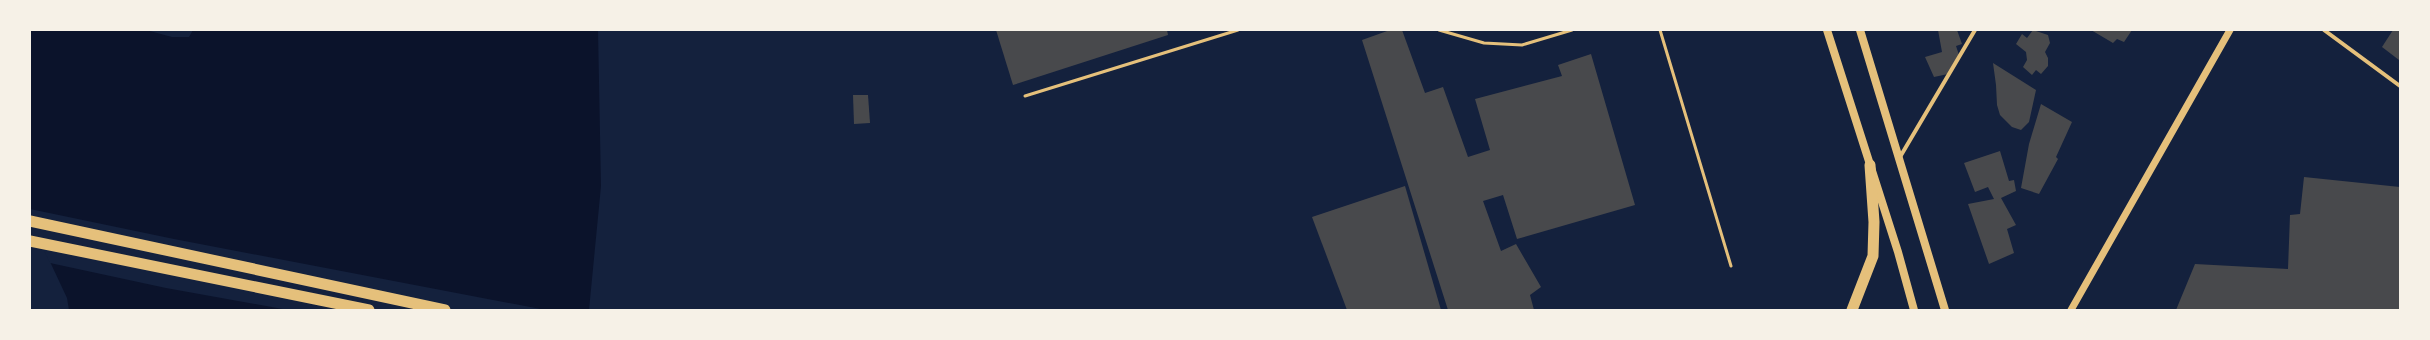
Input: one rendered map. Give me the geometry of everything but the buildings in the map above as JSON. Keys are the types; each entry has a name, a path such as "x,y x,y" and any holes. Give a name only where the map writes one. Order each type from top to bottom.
{"highway":[{"path":"1852,310 1873,256 1874,222 1870,165"},
{"path":"30,221 445,310"},
{"path":"30,242 369,310"}],"main road":[{"path":"1827,30 1914,310"},
{"path":"1860,30 1946,310"}],"street":[{"path":"1899,158 1975,30"},
{"path":"2071,310 2230,30"},
{"path":"2324,30 2400,86"}],"lane":[{"path":"1025,96 1238,30"},
{"path":"1439,30 1484,43 1522,45 1572,30"},
{"path":"1660,30 1730,266"}],"water":[{"path":"30,30 146,30 172,37 189,37 193,30 598,30 601,186 589,310 69,310 67,298 30,219"}],"pier":[{"path":"30,209 174,239 546,310 288,310 166,288 50,263 30,222"}]}
